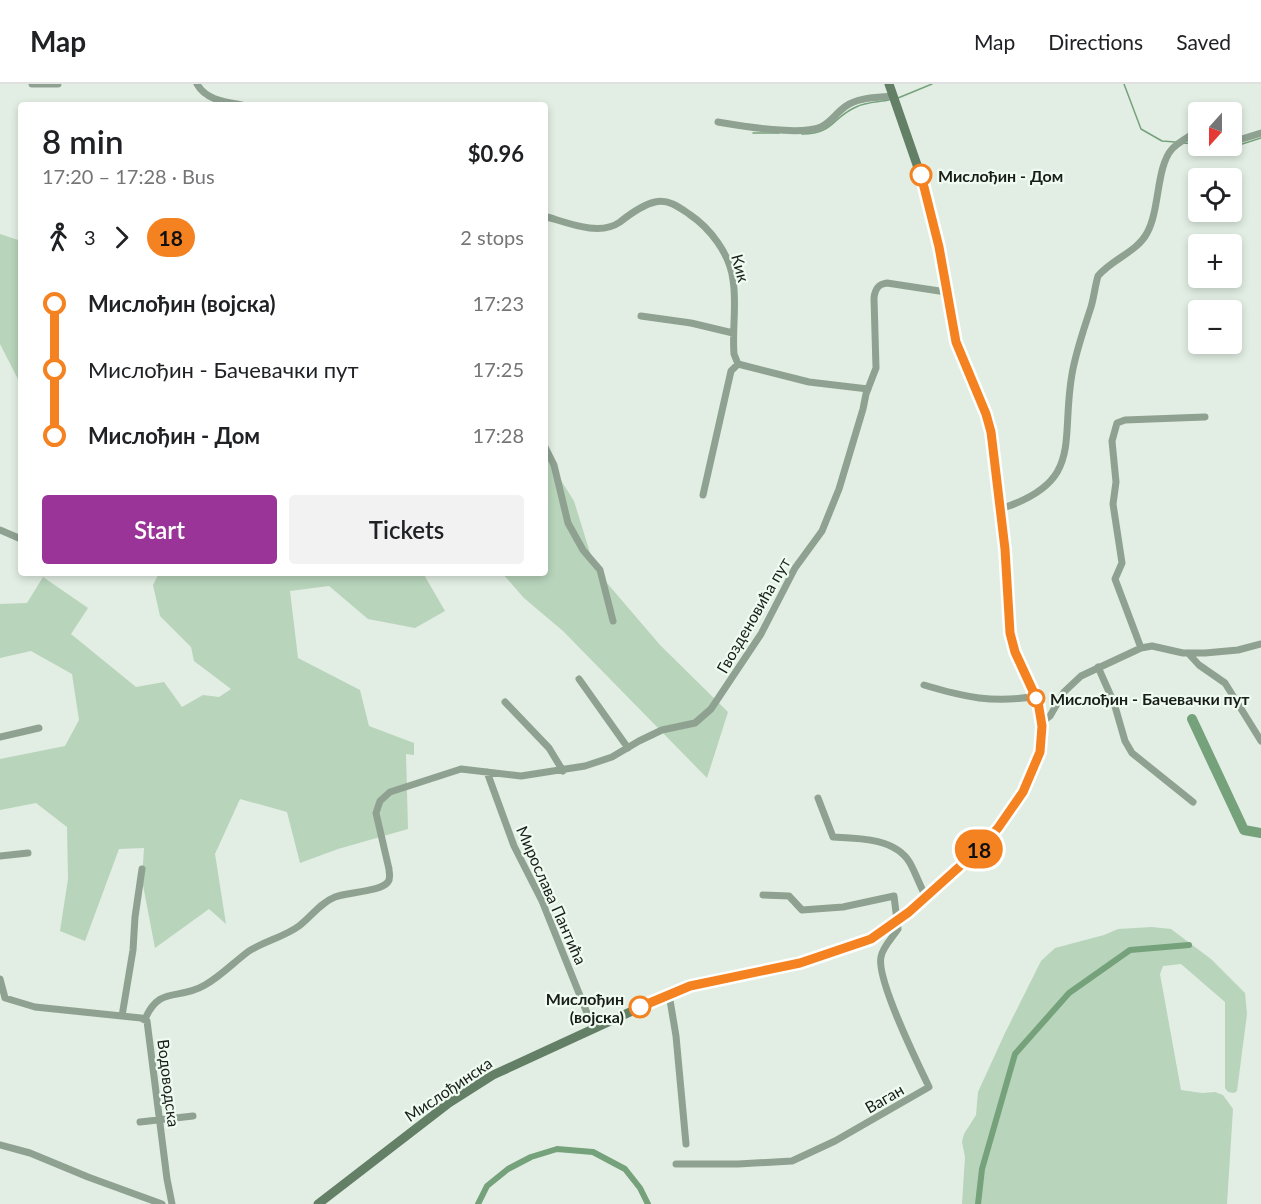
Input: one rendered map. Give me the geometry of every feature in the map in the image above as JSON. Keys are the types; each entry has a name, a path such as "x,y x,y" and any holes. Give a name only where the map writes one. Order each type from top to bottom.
{"main road":[{"name":"Мислођинска","path":"318,1204 476,1085 593,1028 669,994 698,984 788,966 832,954 871,939 926,897 995,831 1023,792 1040,752 1043,735 1042,722 1036,696 1011,638 1005,549 989,425 956,342 939,247 923,183 889,84"}],"street":[{"path":"32,84 58,84"},
{"path":"197,84 209,97 230,102"},
{"path":"718,122 774,129 815,129 825,125 845,106 855,101 892,96"},
{"path":"1242,139 1261,133"},
{"path":"1000,509 1038,492 1050,483 1063,462 1067,450 1068,398 1072,373 1098,276 1146,236 1152,224 1167,156 1175,146 1188,139"},
{"name":"Кик","path":"548,217 600,228 615,225 637,210 658,201 676,205 693,216 719,244 734,281 734,354 738,364"},
{"name":"Гвозденовића пут","path":"145,1019 151,1006 159,999 204,986 252,950 297,928 330,899 342,894 381,887 388,882 389,869 376,813 383,797 390,792 454,770 468,769 520,776 563,771 612,757 662,730 695,723 702,718 711,709 761,634 787,582 822,531 832,509 876,368 874,298 878,286 891,283 946,292"},
{"path":"641,316 691,323 733,333"},
{"path":"703,495 731,371 738,364 818,384 868,388"},
{"path":"1141,648 1115,579 1122,563 1113,504 1116,482 1113,455 1114,431 1117,423 1125,420 1205,417"},
{"path":"548,453 554,465 568,523 583,550 600,570 612,621"},
{"path":"0,530 18,538"},
{"path":"1042,722 1048,718 1060,698 1077,679 1141,648 1152,646 1188,653 1222,652 1261,644"},
{"path":"1188,653 1192,659 1225,683 1261,741"},
{"path":"1098,667 1114,702 1125,741 1132,753 1193,802"},
{"path":"579,680 628,748"},
{"path":"924,685 964,697 988,700 1036,696"},
{"path":"505,702 549,748 563,771"},
{"path":"0,737 39,728"},
{"name":"Мирослава Пантића","path":"487,772 514,846 542,901 593,1028"},
{"path":"818,798 833,837 859,838 897,848 910,863 926,897"},
{"path":"0,856 28,853"},
{"path":"122,1016 133,950 141,869"},
{"path":"763,895 789,897 802,910 843,908 894,896 898,920"},
{"name":"Ваган","path":"676,1164 792,1161 835,1141 929,1088 882,978 880,956 898,929 898,920"},
{"name":"Водоводска","path":"0,980 2,996 35,1007 145,1019 172,1204"},
{"path":"669,994 676,1035 686,1144"},
{"path":"140,1122 193,1116"},
{"path":"0,1145 30,1153 162,1204"}],"green space":[{"path":"0,234 18,240 18,379 0,344"},
{"path":"548,460 574,501 595,569 660,645 728,712 707,778 563,631 524,598 505,576 548,576"},
{"path":"158,576 425,576 445,611 415,628 368,619 329,586 290,591 298,658 360,690 369,726 414,743 414,755 406,754 408,829 338,849 300,863 287,812 240,799 215,854 226,924 209,909 155,948 142,880 144,848 119,849 85,941 60,931 68,879 67,827 36,803 0,810 0,759 65,746 79,720 72,674 31,651 0,658 0,604 27,603 43,577 88,608 71,634 136,687 164,682 182,707 203,695 219,697 231,689 194,661 191,647 160,616 153,585"},
{"path":"1152,927 1171,929 1211,959 1245,993 1247,1014 1237,1091 1234,1093 1228,1092 1225,1088 1225,1002 1181,964 1163,966 1160,974 1181,1090 1215,1092 1223,1095 1233,1109 1227,1204 962,1204 964,1134 976,1115 978,1092 1041,961 1055,948 1118,929"}],"waterway":[{"path":"898,98 932,84"},
{"path":"1124,84 1141,129 1162,141 1175,142"},
{"path":"802,134 827,128 848,111 860,105 889,100"},
{"path":"753,133 779,133"},
{"path":"1242,144 1261,138"},
{"path":"1183,143 1188,143"},
{"path":"1192,719 1244,830 1261,833"},
{"path":"978,1204 982,1169 1015,1054 1069,993 1130,950 1189,945"},
{"path":"478,1204 487,1186 508,1169 531,1157 557,1149 593,1152 625,1169 640,1188 648,1204"}],"bus line":[{"name":"18","path":"640,1007 690,986 800,963 853,947 875,937 917,906 978,850 1005,819 1023,792 1038,758 1043,735 1041,714 1036,696 1015,652 1010,633 1005,549 991,432 986,414 956,342 939,247 921,175"}],"place":[{"name":"Мислођин - Дом","path":"921,175"},
{"name":"Мислођин - Бачевачки пут","path":"1036,698"},
{"name":"Мислођин (војска)","path":"640,1007"}]}
